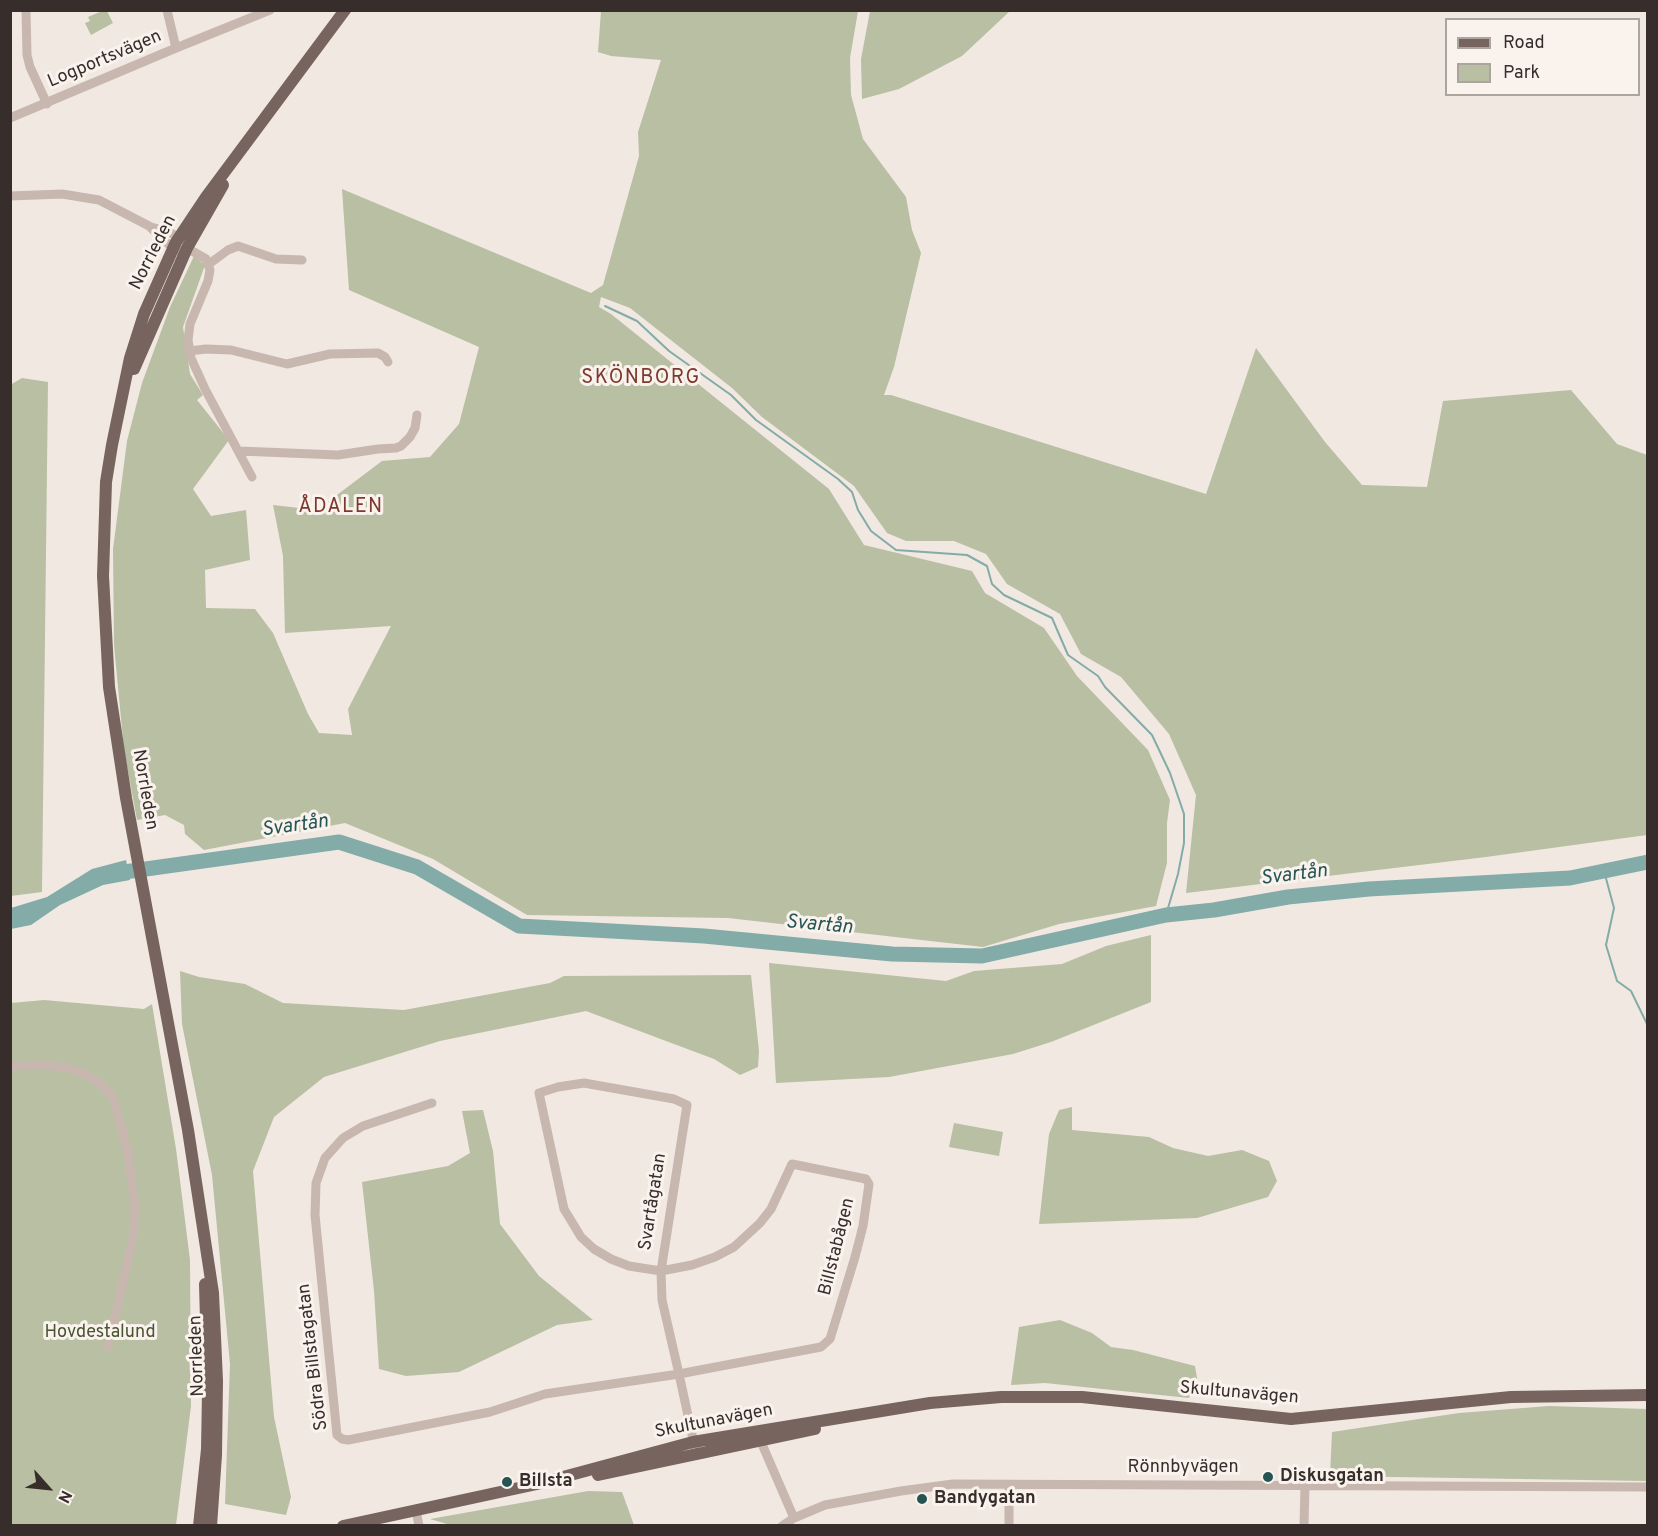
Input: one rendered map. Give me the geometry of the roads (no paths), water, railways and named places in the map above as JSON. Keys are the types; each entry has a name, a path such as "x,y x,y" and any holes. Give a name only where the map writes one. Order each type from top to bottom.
{"main road":[{"name":"Norrleden","path":"213,1524 216,1455 216,1340 213,1293 197,1187 119,754 106,659 103,576 106,482 122,396 183,246 249,140 345,10"},
{"name":"Norrleden","path":"197,1187 205,1291 208,1392 207,1449 199,1526"},
{"name":"Skultunavägen","path":"343,1526 758,1435 900,1408 1001,1397 1072,1397 1291,1419 1511,1396 1647,1395"}],"street":[{"name":"Logportsvägen","path":"26,10 27,55 46,104"},
{"name":"Logportsvägen","path":"166,10 176,48"},
{"name":"Logportsvägen","path":"10,118 248,15 270,10"},
{"path":"10,196 62,194 99,200 151,227 167,231 183,246 206,259 210,270 208,281 190,324 189,351 198,376 252,477"},
{"path":"209,264 228,250 238,246 276,259 302,260"},
{"path":"189,351 231,350 286,363 342,352 378,353 386,357 388,362"},
{"path":"239,451 338,455 378,448 396,448 410,436 415,428 417,415"},
{"path":"10,1066 44,1065 69,1068 87,1075 103,1086 113,1097 131,1171 135,1206 131,1248 108,1347"},
{"name":"Svartågatan","path":"540,1092 584,1083 674,1099 687,1105 660,1271 662,1300 695,1448"},
{"name":"Billstabågen","path":"540,1092 558,1188 571,1223 594,1249 629,1266 660,1271 701,1263 734,1247 771,1209 792,1164 862,1178 869,1184 855,1257 830,1339 826,1344 812,1349 679,1374"},
{"name":"Södra Billstagatan","path":"432,1103 363,1126 343,1138 325,1158 316,1183 315,1215 337,1435 348,1440 490,1412 545,1394 679,1374"},
{"path":"758,1435 794,1518"},
{"name":"Rönnbyvägen","path":"782,1526 794,1518 825,1505 953,1484 1647,1487"},
{"path":"1304,1526 1305,1484"},
{"path":"1009,1485 1009,1526"},
{"path":"416,1510 419,1526"}],"water":[{"path":"126,860 130,880 103,885 60,905 31,925 11,929 11,908 47,897 92,869"}],"waterway":[{"path":"605,306 637,321 669,351 731,395 756,420 838,479 852,492 858,510 871,531 896,550 967,555 987,566 992,584 1004,595 1052,618 1068,655 1098,676 1105,687 1152,735 1170,773 1184,814 1184,843 1166,915"},
{"name":"Svartån","path":"110,874 339,842 417,867 519,926 704,936 892,954 982,956 1166,915 1214,910 1288,897 1369,889 1570,878 1648,862"},
{"path":"1604,871 1614,908 1606,945 1617,981 1631,991 1648,1026"}],"place":[{"name":"Diskusgatan","path":"1268,1477"},
{"name":"Billsta","path":"507,1482"},
{"name":"Bandygatan","path":"922,1499"}],"district":[{"name":"SKÖNBORG","path":"641,379"},
{"name":"ÅDALEN","path":"341,508"}],"park label":[{"name":"Hovdestalund","path":"100,1333"}]}
